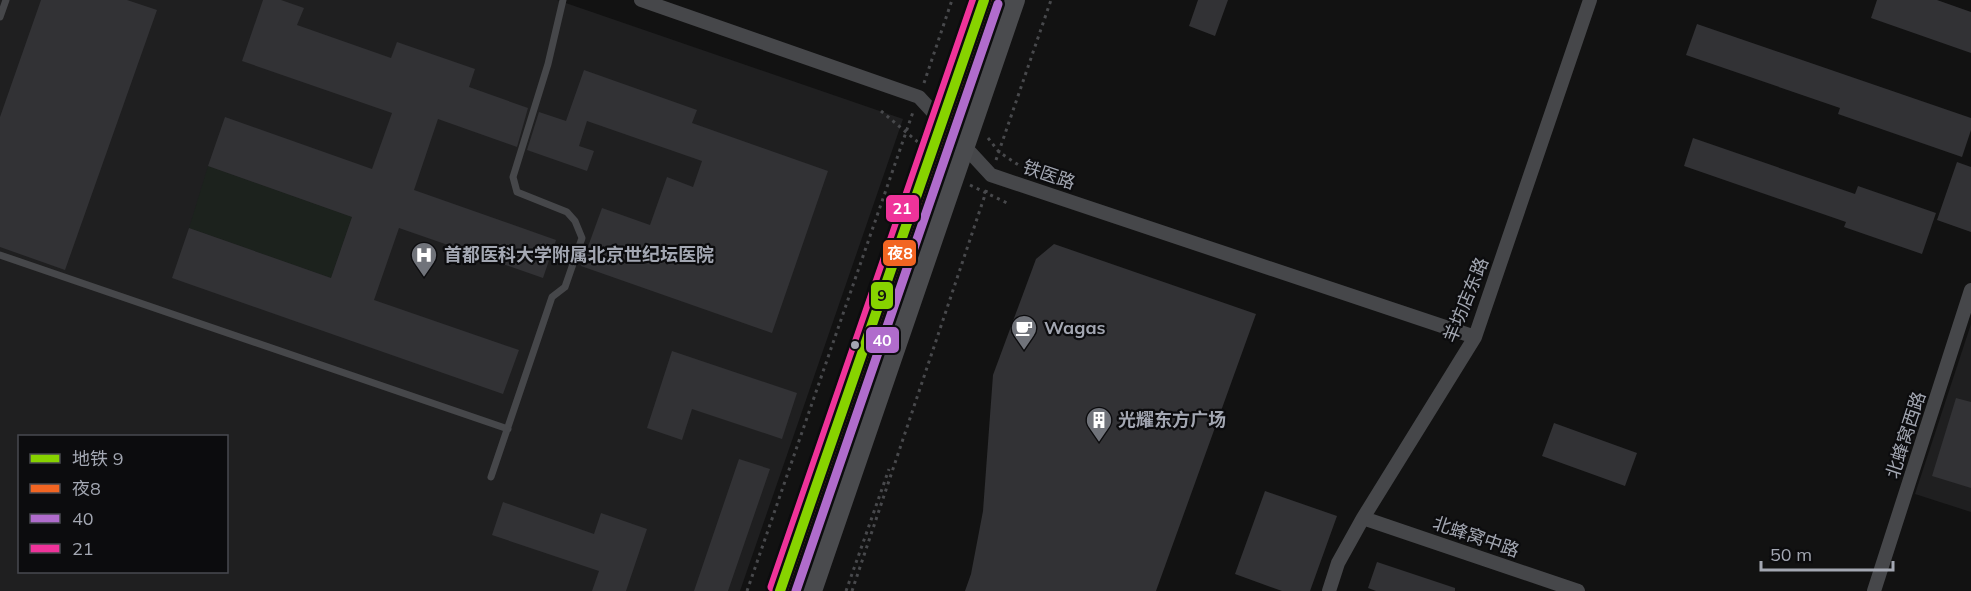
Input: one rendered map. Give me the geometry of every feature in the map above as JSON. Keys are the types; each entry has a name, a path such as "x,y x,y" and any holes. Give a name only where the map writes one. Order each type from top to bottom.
{"main road":[{"path":"783,591 987,0"},
{"path":"812,591 1015,0"}],"street":[{"path":"640,0 919,97"},
{"name":"羊坊店东路","path":"1329,591 1338,563 1363,518 1475,337 1590,0"},
{"name":"铁医路","path":"919,97 991,175 1475,337"},
{"name":"北蜂窝西路","path":"1874,591 1971,290"},
{"name":"北蜂窝中路","path":"1363,518 1578,591"}],"lane":[{"path":"0,17 6,0"},
{"path":"491,477 552,297 565,287 582,238 575,221 567,212 517,192 513,177 548,64 563,0"},
{"path":"0,255 508,429"}],"path":[{"path":"747,591 952,0"},
{"path":"852,591 1051,0"},
{"path":"846,591 889,469"}],"shaded area":[{"name":"首都医科大学附属北京世纪坛医院","path":"0,0 557,0 903,119 740,591 0,591"},
{"path":"208,166 352,217 331,278 189,228"},
{"path":"1971,324 1971,512 1915,494"}],"building":[{"path":"41,0 127,0 157,10 65,270 0,247 0,117"},
{"path":"263,0 281,0 304,8 297,25 391,58 397,42 475,69 469,87 528,108 517,147 438,119 414,190 556,240 543,278 399,228 374,300 519,350 503,394 172,278 189,228 331,278 352,217 208,166 225,117 372,169 392,113 242,61"},
{"path":"1198,0 1228,0 1215,36 1189,26"},
{"path":"1877,0 1937,0 1971,12 1971,53 1871,18"},
{"path":"1697,24 1971,118 1971,130 1962,157 1838,114 1840,108 1686,55"},
{"path":"584,70 697,110 692,123 828,171 772,333 581,266 602,208 650,225 667,177 693,187 702,161 587,121 579,146 594,151 587,171 527,150 539,112 566,121"},
{"path":"1693,138 1855,194 1858,186 1936,213 1922,254 1844,227 1846,222 1684,166"},
{"path":"1957,162 1971,167 1971,232 1937,220"},
{"name":"光耀东方广场","path":"1054,244 1256,314 1156,591 965,591 971,574 983,511 993,375 1036,259"},
{"path":"672,351 797,393 782,439 692,409 682,440 647,428"},
{"path":"1956,398 1971,402 1971,488 1932,476"},
{"path":"1554,423 1637,453 1625,486 1542,456"},
{"path":"739,459 770,469 728,591 694,591"},
{"path":"1265,491 1337,516 1310,591 1282,591 1235,574"},
{"path":"503,502 594,534 601,513 647,529 626,591 592,591 599,571 492,535"},
{"path":"1377,562 1455,588 1455,591 1376,591 1368,588"}],"metro line":[{"name":"9","path":"780,591 984,0"}],"transit line":[{"name":"21","path":"772,587 974,0"},
{"name":"夜8","path":"783,591 987,0"},
{"name":"40","path":"796,591 998,4"}],"place":[{"name":"首都医科大学附属北京世纪坛医院","path":"424,278"},
{"name":"Wagas","path":"1024,351"},
{"name":"光耀东方广场","path":"1099,443"}]}
